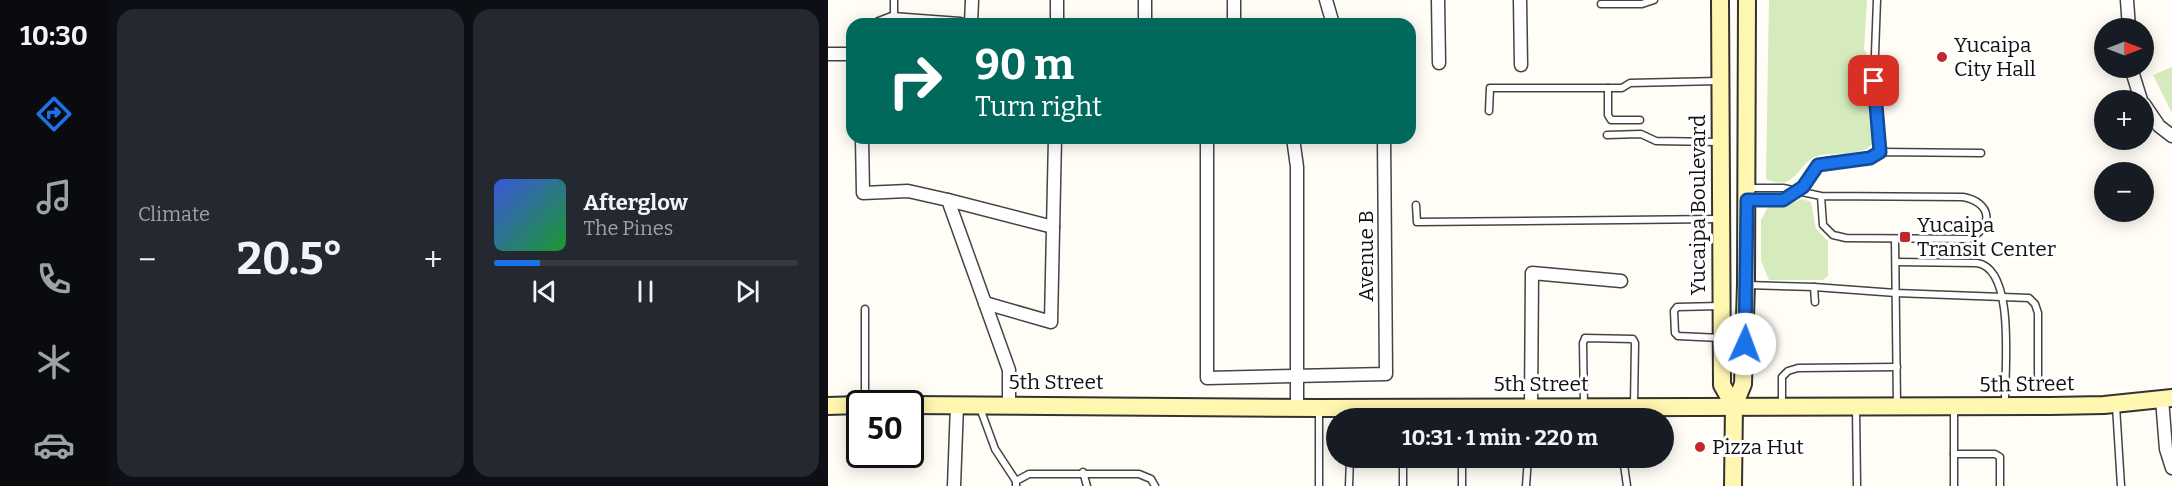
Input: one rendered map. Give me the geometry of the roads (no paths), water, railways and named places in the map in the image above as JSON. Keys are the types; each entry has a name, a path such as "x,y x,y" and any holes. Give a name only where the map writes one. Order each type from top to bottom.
{"main road":[{"name":"Yucaipa Boulevard","path":"1720,0 1722,385 1734,406"},
{"name":"Yucaipa Boulevard","path":"1733,486 1734,406 1743,384 1746,285 1747,0"},
{"name":"5th Street","path":"1674,408 2116,404 2167,399"},
{"name":"5th Street","path":"924,405 1009,404 1326,409"},
{"path":"828,406 846,405"}],"street":[{"path":"971,18 972,0"},
{"path":"1057,0 1057,18"},
{"path":"1143,18 1145,0"},
{"path":"1234,0 1234,18"},
{"path":"1326,0 1331,18"},
{"path":"1438,0 1439,63"},
{"path":"1520,0 1521,65"},
{"path":"2127,0 2128,18"},
{"path":"828,54 846,54"},
{"path":"2154,119 2172,136"},
{"path":"862,144 863,193 908,191 1053,227"},
{"path":"985,303 1051,322 1055,144"},
{"path":"1207,144 1207,378 1298,377"},
{"path":"1294,144 1297,167 1297,407"},
{"name":"Avenue B","path":"1298,377 1386,374 1384,144"},
{"path":"948,200 1009,370 1009,404"},
{"path":"1531,408 1532,273 1621,281"},
{"path":"2167,399 2166,449 2172,468"},
{"path":"954,486 957,405"}],"lane":[{"path":"894,0 894,18"},
{"path":"1601,4 1642,4 1654,0"},
{"path":"1877,0 1874,81 1880,152"},
{"path":"1489,111 1490,88 1622,87 1630,83 1720,81"},
{"path":"1608,87 1608,115 1611,120 1640,120"},
{"path":"1607,135 1641,134 1656,141 1720,142"},
{"path":"1747,194 1783,200 1797,192 1818,165 1870,158 1880,152 1981,153"},
{"path":"1747,194 1783,188 1821,196 1953,196 1972,199 1984,209 1985,228 1970,239 1833,236 1823,225 1821,196"},
{"path":"1416,205 1417,222 1720,219"},
{"path":"1896,239 1897,406"},
{"path":"1896,262 1984,264 1995,273 2003,296 2005,406"},
{"path":"1746,285 2029,298 2035,304 2038,313 2038,375"},
{"path":"1814,287 1815,302"},
{"path":"1721,306 1683,306 1674,311 1676,335 1722,338"},
{"path":"865,309 865,390"},
{"path":"1578,408 1583,343 1586,339 1633,339 1635,343 1626,408"},
{"path":"1782,406 1782,378 1788,371 1798,368 1897,367"},
{"path":"979,404 995,448 1016,483 1029,474 1083,472 1139,474 1151,479 1155,486"},
{"path":"2116,404 2121,486"},
{"path":"1856,406 1857,486"},
{"path":"1954,407 1954,486"},
{"path":"1319,408 1319,486"},
{"path":"1954,454 1995,454 2000,457 2000,486"},
{"path":"1349,486 1350,468"},
{"path":"1403,468 1403,486"},
{"path":"1462,468 1462,486"},
{"path":"1526,486 1527,468"},
{"path":"1624,468 1627,486"},
{"path":"1083,472 1088,486"}],"place":[{"name":"Yucaipa City Hall","path":"1942,57"},
{"name":"Yucaipa Transit Center","path":"1905,237"},
{"name":"Pizza Hut","path":"1700,447"}]}
